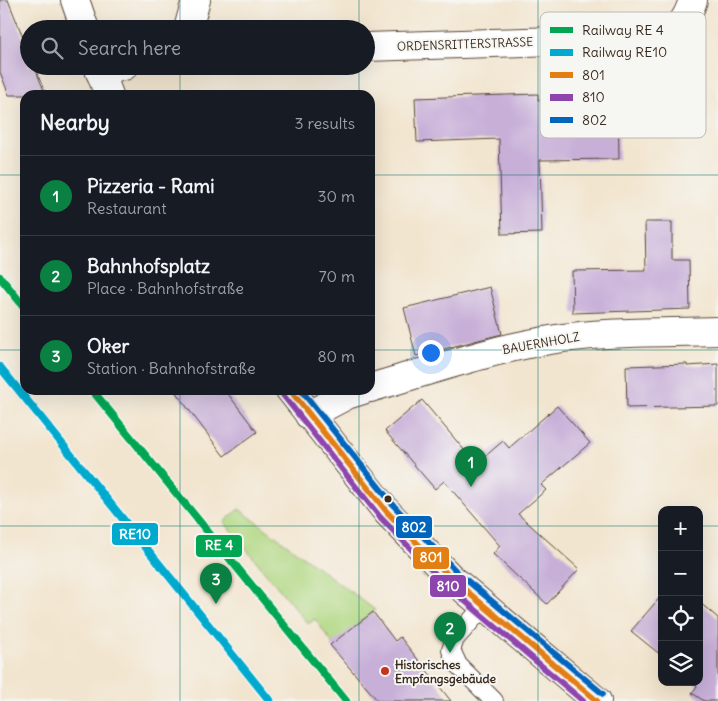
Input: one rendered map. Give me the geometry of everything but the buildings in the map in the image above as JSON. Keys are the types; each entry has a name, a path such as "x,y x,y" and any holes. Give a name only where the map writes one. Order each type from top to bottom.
{"street":[{"path":"75,0 82,20"},
{"name":"ORDENSRITTERSTRASSE","path":"375,46 540,41"},
{"name":"BAUERNHOLZ","path":"375,387 510,348 550,340 580,336 718,331"},
{"path":"294,395 387,512 451,578 597,701"},
{"path":"309,415 347,395"}],"lane":[{"path":"484,606 455,638 451,650 458,665 494,701"}],"green space":[{"path":"239,509 375,610 333,644 315,619 308,624 224,522"}],"transit line":[{"path":"0,277 20,302"},
{"path":"96,395 346,701"},
{"name":"810","path":"283,395 380,517 445,584 583,701"},
{"name":"801","path":"294,395 387,512 451,578 597,701"},
{"name":"802","path":"305,395 394,506 457,572 603,694"}],"rail line":[{"name":"RE10","path":"0,367 20,392"},
{"name":"RE10","path":"23,395 270,701"}],"place":[{"name":"Pizzeria - Rami","path":"471,487"},
{"name":"Oker","path":"216,604"},
{"name":"Bahnhofsplatz","path":"450,653"},
{"name":"Historisches Empfangsgebäude","path":"385,671"}]}
